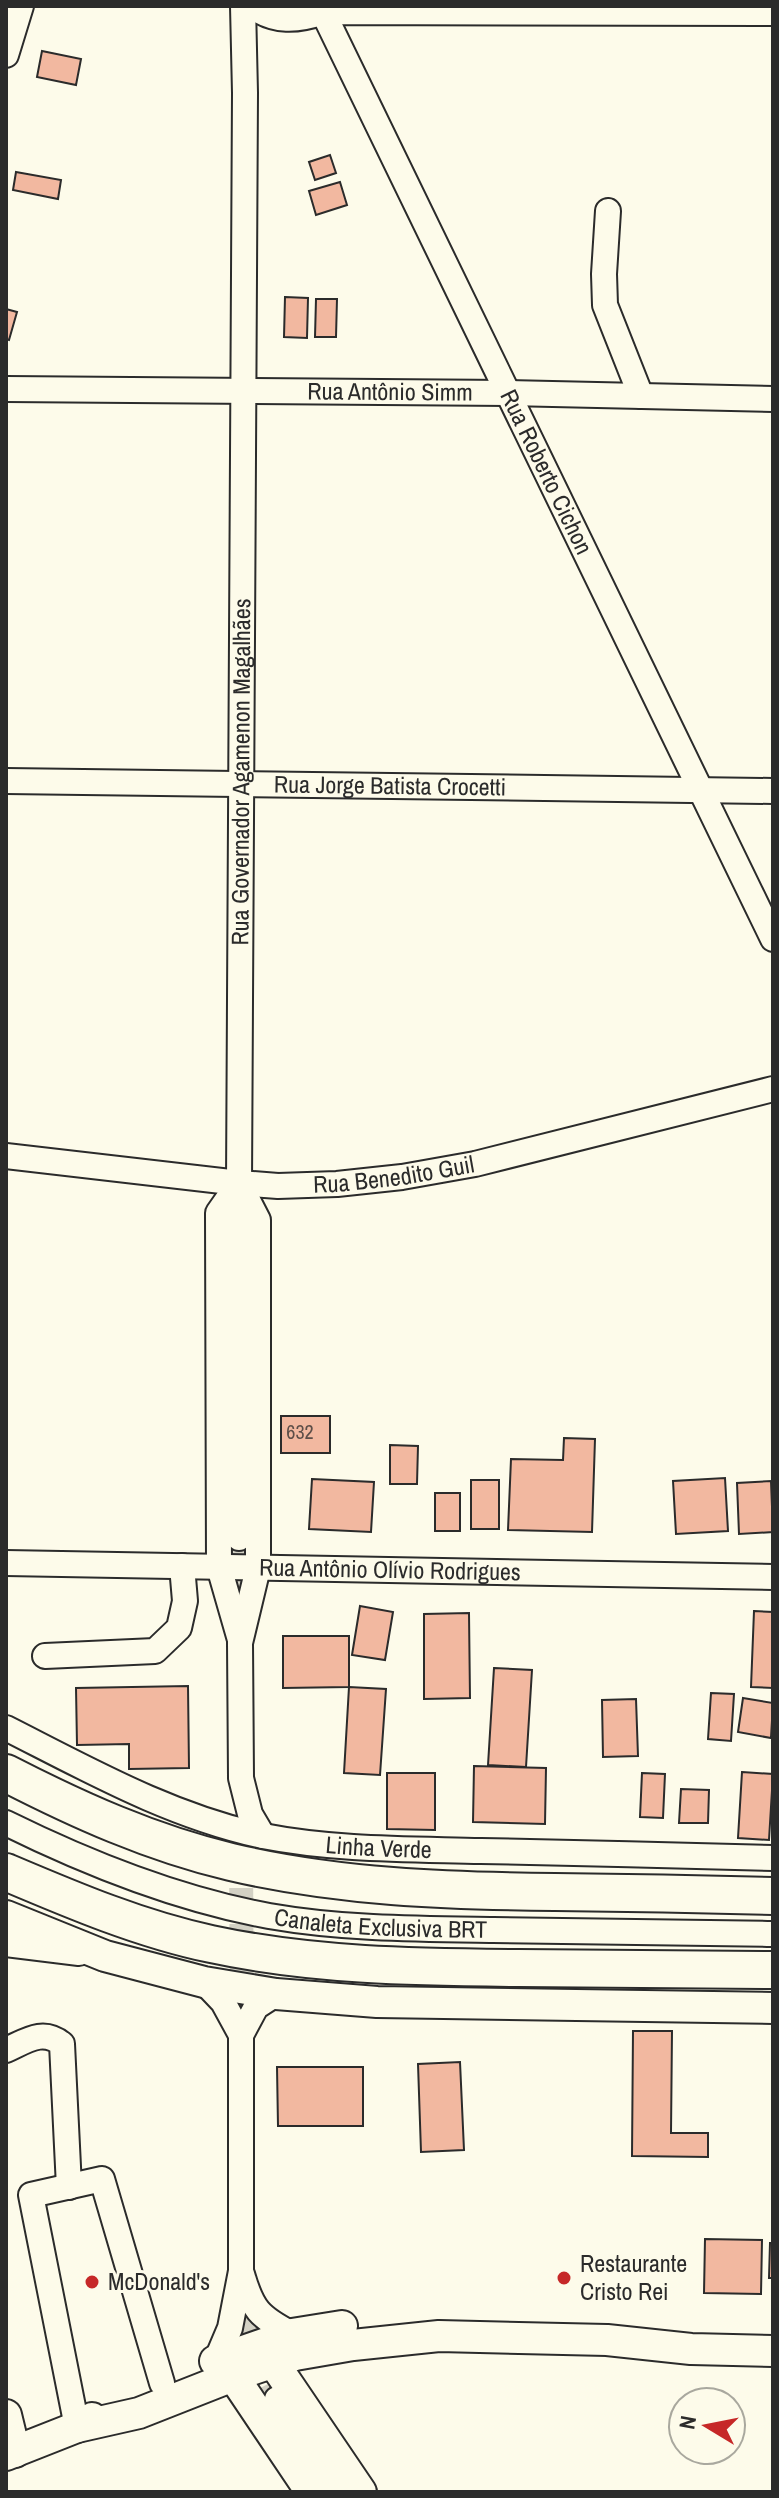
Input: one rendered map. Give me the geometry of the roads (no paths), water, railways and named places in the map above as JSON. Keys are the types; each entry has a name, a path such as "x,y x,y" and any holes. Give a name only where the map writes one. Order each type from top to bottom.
{"highway":[{"path":"6,1754 60,1800"},
{"name":"Linha Verde","path":"6,1773 145,1836 232,1862 319,1878 426,1889 773,1896"},
{"path":"6,1872 82,1904 150,1927 209,1944 314,1961 441,1967 773,1970"}],"main road":[{"path":"6,1916 105,1956 204,1982 276,1994 377,2002 773,2008"},
{"path":"6,2415 10,2453 77,2427 139,2413 292,2334 342,2326 367,2326 439,2336 607,2340 691,2349 773,2351"},
{"path":"607,2340 698,2332 773,2333"},
{"path":"77,2427 131,2395 162,2383 333,2347 439,2336"},
{"path":"273,2362 361,2492"},
{"path":"224,2369 311,2492"}],"street":[{"path":"6,55 21,6"},
{"name":"Rua Governador Agamenon Magalhães","path":"239,1538 243,6"},
{"path":"252,6 272,17 289,20 307,18 319,8 773,13"},
{"name":"Rua Roberto Cichon","path":"319,8 773,939"},
{"path":"608,211 605,305 641,396"},
{"name":"Rua Antônio Simm","path":"6,389 508,393 773,399"},
{"name":"Rua Jorge Batista Crocetti","path":"6,781 773,791"},
{"name":"Rua Benedito Guil","path":"6,1156 239,1183 306,1186 452,1169 773,1089"},
{"path":"240,1643 219,1567 218,1213 239,1183 258,1220 258,1568 240,1643 241,1778 250,1814 263,1836"},
{"name":"Rua Antônio Olívio Rodrigues","path":"6,1563 773,1577"},
{"path":"45,1656 155,1651 179,1628 185,1601 182,1566"},
{"name":"Linha Verde","path":"6,1728 164,1806 263,1836 421,1850 773,1858"},
{"path":"211,1821 227,1809 241,1778"},
{"name":"Canaleta Exclusiva BRT","path":"6,1823 76,1856 150,1884 269,1916 358,1926 425,1929 773,1934"},
{"path":"6,1944 105,1956"},
{"path":"204,1982 223,2002 241,2035"},
{"path":"224,2369 241,2271 241,2035 256,2007 276,1994"},
{"path":"6,2050 37,2035 53,2037 62,2044 69,2187"},
{"path":"77,2427 31,2195 102,2179 162,2383"},
{"path":"241,2271 254,2308 271,2324 292,2334"},
{"path":"277,2399 338,2492"}],"tunnel":[{"path":"239,1538 240,1627"},
{"path":"241,1852 242,2039"},
{"path":"243,2280 251,2342 277,2399"}],"place":[{"name":"Restaurante Cristo Rei","path":"564,2278"},
{"name":"McDonald's","path":"92,2282"}]}
